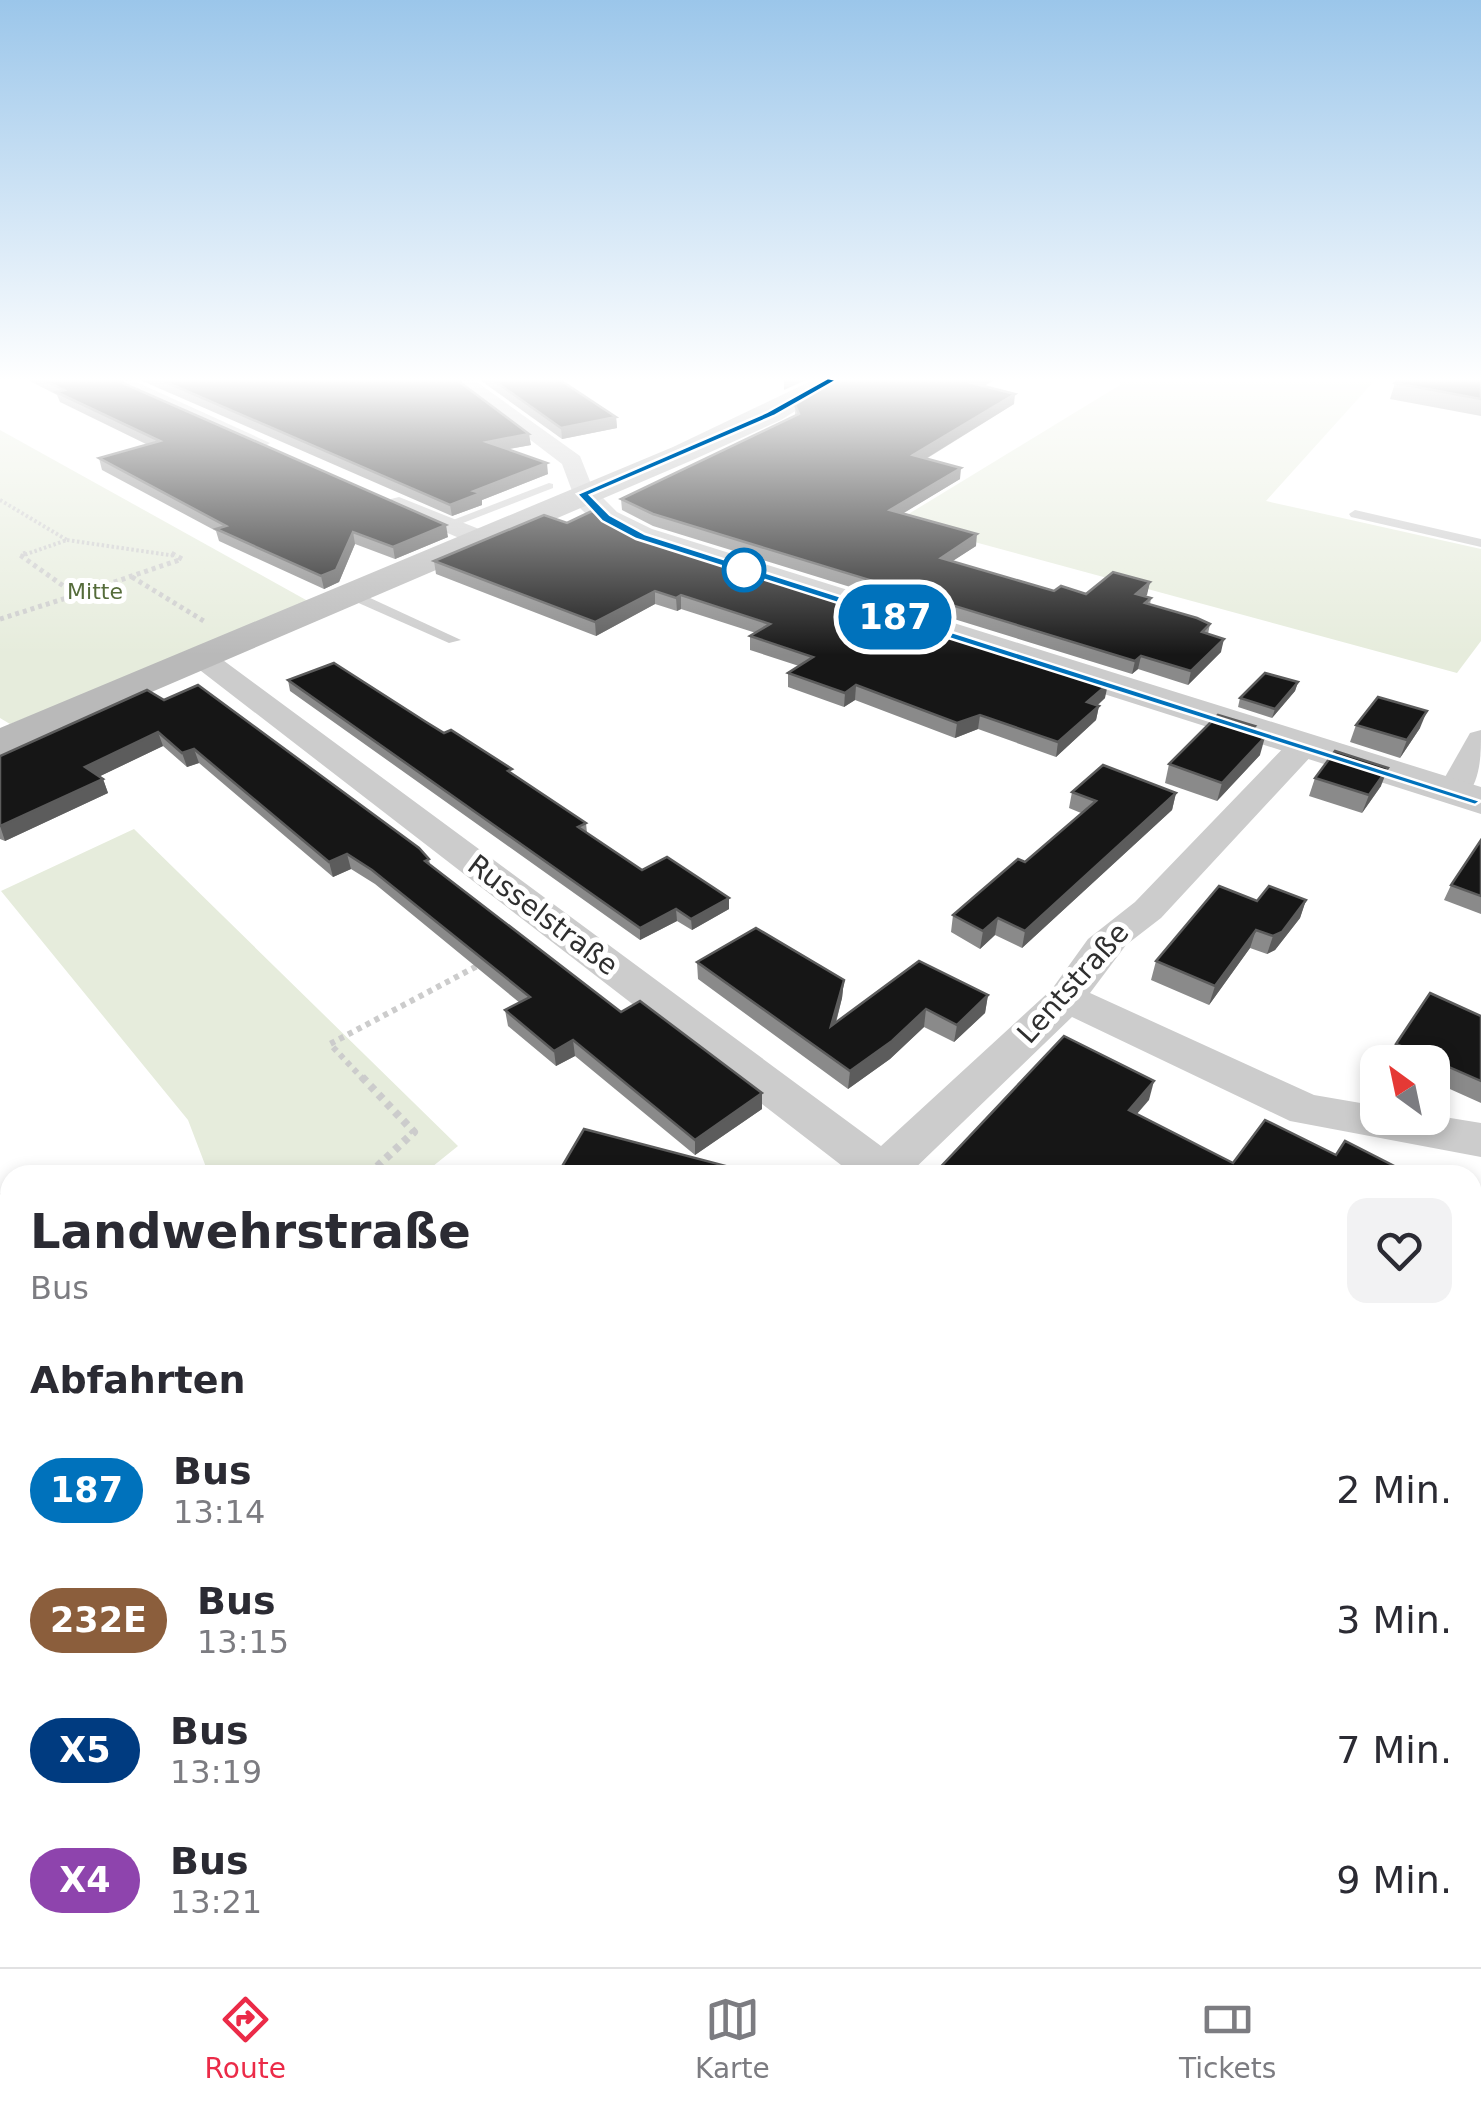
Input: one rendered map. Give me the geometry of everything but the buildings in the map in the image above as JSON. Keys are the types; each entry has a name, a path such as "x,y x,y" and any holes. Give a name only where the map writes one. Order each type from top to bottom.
{"main road":[{"path":"0,744 350,594 452,527 583,494 635,472"}],"street":[{"path":"575,472 583,494 606,518 641,536 1467,797 1481,740"},
{"path":"377,495 452,527"},
{"name":"Russelstraße","path":"202,658 869,1165"},
{"name":"Lentstraße","path":"891,1165 1068,998 1083,969 1131,919 1148,910 1304,745"},
{"path":"1068,998 1306,1110 1481,1140"}],"lane":[{"path":"452,527 549,486"},
{"path":"1355,514 1481,543"},
{"path":"350,594 454,640"}],"path":[{"path":"0,500 67,540 169,552 182,559 0,619"},
{"path":"67,540 20,555 76,595"},
{"path":"131,576 239,642"},
{"path":"379,1165 414,1132 330,1044 486,961"}],"green space":[{"name":"Mitte","path":"0,472 75,472 315,605 10,724 0,718"},
{"path":"978,472 1292,472 1266,501 1481,549 1481,641 1457,673 897,521"},
{"path":"134,829 458,1146 434,1165 205,1165 188,1120 1,891"}],"bus line":[{"name":"187","path":"636,472 583,494 606,518 641,536 1481,801"}]}
